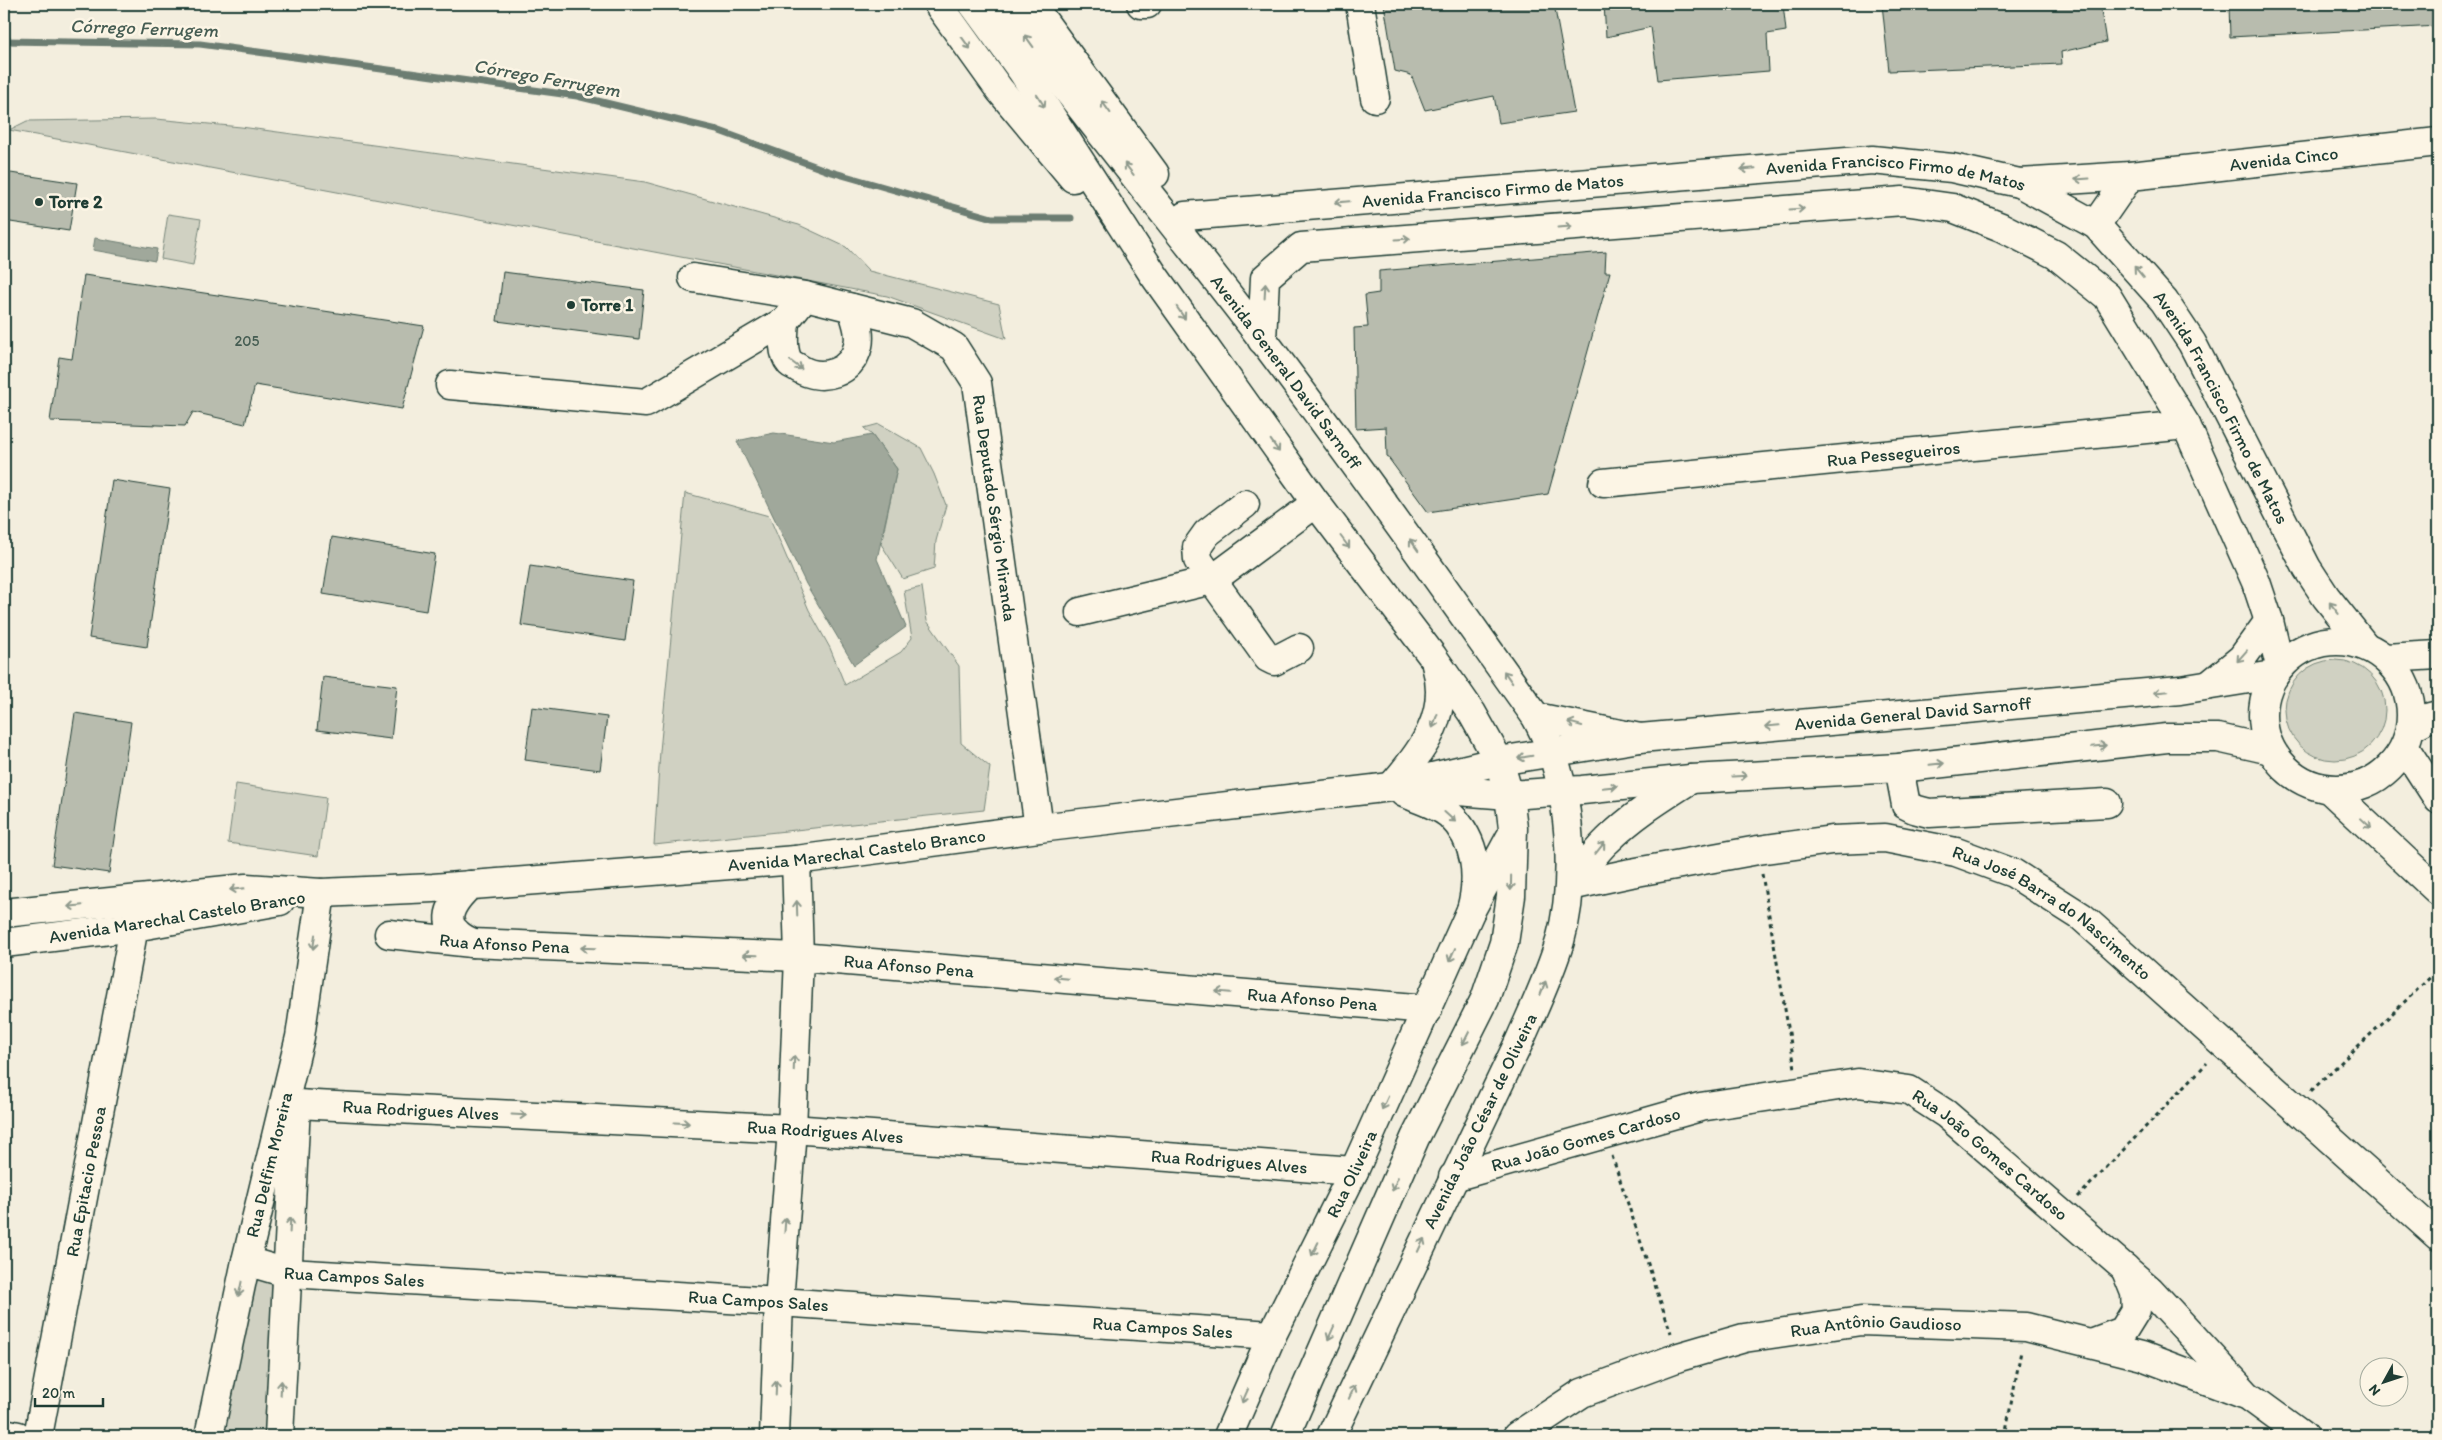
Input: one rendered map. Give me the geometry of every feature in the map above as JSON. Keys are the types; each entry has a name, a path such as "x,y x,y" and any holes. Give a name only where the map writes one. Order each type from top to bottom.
{"street":[{"path":"938,4 999,89 1153,274"},
{"path":"973,4 1022,71 1153,274 1316,503 1433,657 1484,731 1499,761 1510,795 1512,835 1510,906 1504,942 1485,999 1415,1138 1286,1436"},
{"name":"Avenida General David Sarnoff","path":"1002,4 1224,290 1395,517 1536,717 1552,753 1562,791"},
{"path":"1031,4 1184,216 1214,263 1224,290"},
{"path":"1141,4 1147,4"},
{"path":"1360,4 1375,98"},
{"name":"Avenida Cinco","path":"2018,183 2130,176 2438,142"},
{"name":"Avenida Francisco Firmo de Matos","path":"1184,216 1872,160 1952,168 2018,183 2096,225 2164,302 2192,343 2307,568 2326,598 2375,652"},
{"path":"2096,225 2130,176"},
{"name":"Avenida Francisco Firmo de Matos","path":"1262,340 1265,278 1302,247 1903,201 1953,208 2002,227 2056,255 2107,296 2186,425 2256,582 2269,621 2277,671"},
{"name":"Rua Deputado Sérgio Miranda","path":"693,278 805,296 912,323 954,347 976,383 1039,828"},
{"path":"450,385 646,403 785,321 805,296"},
{"path":"785,321 783,343 790,362 808,374 821,376 833,374 844,368 853,359 858,347 859,334 852,308"},
{"name":"Rua Pessegueiros","path":"1603,483 2186,425"},
{"path":"1080,612 1212,580 1316,503"},
{"path":"1246,504 1207,532 1197,547 1198,560 1268,658 1274,661 1299,648"},
{"path":"2209,685 2242,658 2269,621"},
{"path":"2438,655 2375,652 2347,641 2328,641 2302,650 2277,671 2266,692 2262,712 2264,731 2271,750 2286,769 2306,783 2330,790 2355,788 2385,773 2408,738 2430,717 2438,715"},
{"path":"2375,652 2402,678 2410,701 2408,738 2438,799"},
{"path":"1433,657 1440,678 1441,701 1436,723 1412,763 1392,787 1449,814 1462,830 1472,849 1476,869 1476,890 1472,910"},
{"name":"Avenida General David Sarnoff","path":"1499,761 1640,738 2180,690 2277,671"},
{"path":"1536,717 1640,738"},
{"path":"1510,795 1691,779 1898,768 2167,738 2218,738 2271,750"},
{"name":"Avenida Marechal Castelo Branco","path":"4,943 134,927 321,894 470,885 796,860 1039,828 1392,787 1499,761"},
{"path":"1898,768 1906,805 1929,813 2108,803"},
{"path":"1570,886 1605,842 1624,825 1645,808 1691,779"},
{"name":"Avenida Marechal Castelo Branco","path":"1392,787 1510,795"},
{"path":"2330,790 2438,892"},
{"name":"Avenida João César de Oliveira","path":"1331,1436 1542,991 1560,940 1570,886 1567,824 1562,791"},
{"path":"1472,910 1512,835"},
{"name":"Rua José Barra do Nascimento","path":"1570,886 1631,872 1758,850 1832,840 1885,838 1956,852 2013,873 2082,917 2438,1236"},
{"path":"774,1436 779,1302 792,1128 799,956 796,860"},
{"path":"470,885 454,902 451,908 450,920 454,931 472,943"},
{"name":"Avenida Marechal Castelo Branco","path":"4,913 246,888 321,894"},
{"name":"Rua Delfim Moreira","path":"209,1436 246,1262 300,1037 321,894"},
{"name":"Rua Oliveira","path":"1228,1436 1272,1335 1354,1171 1472,910"},
{"name":"Rua Epitacio Pessoa","path":"38,1436 134,927"},
{"name":"Rua Afonso Pena","path":"389,934 472,943 799,956 1428,1009"},
{"path":"279,1436 300,1037"},
{"name":"Rua João Gomes Cardoso","path":"1453,1177 1700,1108 1799,1090 1858,1083 1909,1090 1946,1114 2125,1268 2150,1290 2247,1395 2303,1436"},
{"name":"Rua Rodrigues Alves","path":"296,1104 792,1128 1354,1171"},
{"name":"Rua Campos Sales","path":"246,1262 287,1273 779,1302 1272,1335"},
{"path":"2091,1343 2123,1331 2136,1310 2135,1293 2125,1268"},
{"name":"Rua Antônio Gaudioso","path":"1517,1436 1582,1393 1679,1357 1744,1338 1861,1322 2026,1327 2142,1356 2247,1395"},
{"path":"4,1434 18,1436"}],"path":[{"path":"1758,850 1799,1090"},
{"path":"2294,1107 2438,970"},
{"path":"2062,1214 2225,1045"},
{"path":"1605,1133 1679,1357"},
{"path":"2005,1436 2026,1327"}],"shaded area":[{"path":"156,119 241,127 645,182 799,225 846,247 869,271 999,304 1006,339 887,296 9,130 27,121"},
{"path":"168,214 201,219 193,265 161,259"},
{"path":"95,238 157,249 155,261 93,250"},
{"path":"879,424 921,448 946,505 936,541 934,569 903,579 881,544 897,469 872,435 864,428"},
{"path":"774,433 834,442 872,435 897,469 877,559 906,627 854,665 806,584 737,441"},
{"path":"685,493 769,516 809,610 830,648 845,685 901,652 912,638 904,591 922,587 927,621 959,666 961,743 990,767 984,810 654,845 660,751"},
{"path":"2335,660 2345,661 2363,668 2377,682 2384,700 2384,720 2377,738 2363,752 2345,759 2335,760 2325,759 2307,752 2293,738 2286,720 2285,710 2286,700 2293,682 2307,668 2325,661"},
{"path":"236,784 326,798 318,856 228,843"},
{"path":"246,1263 286,1274 279,1436 210,1436"}],"building":[{"path":"1384,4 1554,4 1574,112 1499,123 1494,96 1425,110 1411,75 1395,71"},
{"path":"1604,4 1783,4 1786,31 1767,34 1769,71 1658,80 1651,27 1606,37"},
{"path":"1882,4 2100,4 2106,42 2061,52 2062,64 1889,71"},
{"path":"2229,4 2438,4 2438,26 2230,37"},
{"name":"Torre 2","path":"4,172 77,183 69,231 4,221"},
{"path":"1606,252 1605,272 1610,272 1548,494 1428,512 1387,456 1386,427 1356,429 1354,328 1368,327 1365,295 1379,293 1379,271"},
{"name":"Torre 1","path":"503,272 644,290 639,339 497,321"},
{"path":"84,275 424,326 402,409 255,385 245,424 193,412 185,426 50,421 59,357 72,359"},
{"path":"112,480 170,489 147,647 89,638"},
{"path":"332,537 435,554 426,611 323,594"},
{"path":"530,566 633,581 625,641 521,625"},
{"path":"323,677 397,686 391,739 317,730"},
{"path":"532,707 607,717 600,770 525,760"},
{"path":"75,713 131,722 109,873 52,865"}],"waterway":[{"name":"Córrego Ferrugem","path":"4,41 200,44 577,96 717,130 828,171 992,218 1071,218"}],"place":[{"name":"Torre 2","path":"39,202"},
{"name":"Torre 1","path":"571,305"}]}
